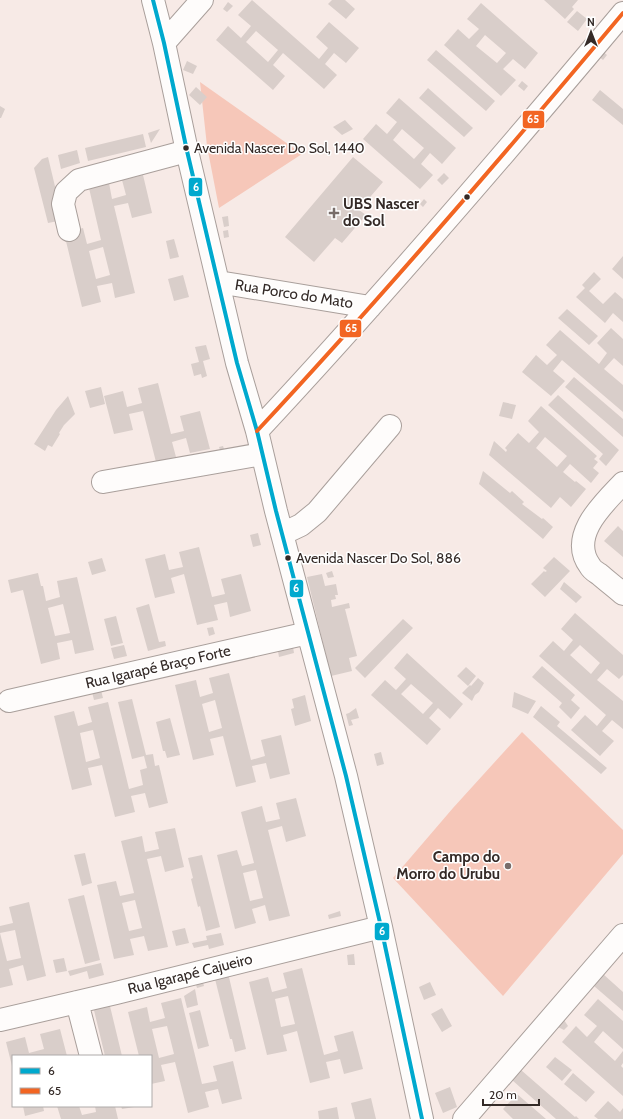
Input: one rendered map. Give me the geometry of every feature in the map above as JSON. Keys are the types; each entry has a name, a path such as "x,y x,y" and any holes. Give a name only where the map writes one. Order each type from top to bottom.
{"street":[{"path":"153,0 164,43 187,151 238,363 346,776 381,927 422,1119"},
{"path":"164,43 202,0"},
{"path":"257,431 370,307 529,125 623,13"},
{"path":"69,230 63,204 66,192 78,180 187,151"},
{"name":"Rua Porco do Mato","path":"218,282 370,307"},
{"path":"282,534 301,525 317,512 390,426"},
{"path":"103,482 262,454"},
{"path":"623,483 592,518 585,531 582,544 584,557 590,567 623,594"},
{"name":"Rua Igarapé Braço Forte","path":"9,701 308,632"},
{"name":"Rua Igarapé Cajueiro","path":"0,1020 381,927"},
{"path":"464,1119 623,935"},
{"path":"76,1002 91,1055"}],"shaded area":[{"path":"200,82 302,154 219,208 207,146"},
{"name":"Campo do Morro do Urubu","path":"522,732 623,830 623,854 503,996 393,878 453,808"}],"building":[{"path":"252,0 319,59 328,48 316,37 329,22 359,48 346,63 334,53 325,64 337,75 324,89 283,53 273,65 285,76 273,90 216,40 228,26 241,38 251,26 238,15","holes":["256,31 278,50 268,62 246,42"]},
{"path":"332,0 345,0 355,9 346,19 328,4"},
{"path":"544,0 578,0 572,7 574,9 565,19"},
{"path":"228,2 233,6 227,12 223,9"},
{"path":"481,3 538,53 525,69 513,59 503,69 516,80 501,96 444,45 458,29 469,39 479,29 467,19","holes":["485,35 506,53 497,63 476,46"]},
{"path":"577,11 587,19 578,31 567,22"},
{"path":"436,50 495,101 486,111 427,60"},
{"path":"602,51 607,55 603,60 598,56"},
{"path":"187,61 197,66 193,74 183,70"},
{"path":"522,81 528,86 524,91 518,86"},
{"path":"196,87 207,97 200,105 189,95"},
{"path":"428,88 473,128 464,137 419,98"},
{"path":"600,90 623,109 623,125 592,100"},
{"path":"399,98 456,148 442,164 430,153 421,164 433,175 420,189 363,139 376,124 387,134 397,122 386,113","holes":["402,129 424,148 414,159 393,140"]},
{"path":"0,106 5,109 1,118 0,118"},
{"path":"345,120 353,129 342,135 333,127"},
{"path":"160,129 151,143 148,133"},
{"path":"143,134 146,147 88,161 85,148"},
{"path":"77,150 80,163 61,169 58,155"},
{"path":"48,157 63,220 48,223 34,168 42,159"},
{"name":"UBS Nascer do Sol","path":"353,157 383,182 359,210 366,215 342,243 335,238 314,262 285,237"},
{"path":"444,173 449,178 442,185 437,180"},
{"path":"143,175 152,213 132,218 128,203 114,206 135,293 115,298 112,283 97,286 101,302 82,307 64,233 83,228 87,244 101,240 89,188 109,183 112,199 126,195 122,180","holes":["103,247 110,275 96,279 89,251"]},
{"path":"424,199 427,202 423,207 420,204"},
{"path":"228,216 229,226 224,227 222,217"},
{"path":"228,230 229,237 224,238 223,231"},
{"path":"174,239 179,257 170,259 166,241"},
{"path":"623,256 623,279 612,269"},
{"path":"594,272 601,279 589,291 603,304 615,292 623,299 623,322 613,313 605,323 576,297 585,288 582,285"},
{"path":"183,275 189,297 174,301 168,279"},
{"path":"567,309 598,336 589,345 558,318"},
{"path":"611,328 623,339 623,366 614,358 604,369 623,385 623,412 562,360 553,371 565,381 551,396 522,372 536,355 547,365 557,355 546,345 560,330 599,364 607,353 597,343"},
{"path":"206,345 210,359 203,361 207,376 202,378 201,374 194,376 191,364 199,362 195,347"},
{"path":"574,377 623,419 623,437 565,387"},
{"path":"158,383 171,434 184,431 180,416 200,411 210,449 190,453 186,438 172,442 176,457 156,462 143,411 129,414 133,430 114,434 104,396 123,391 127,407 142,403 138,388"},
{"path":"101,387 105,404 90,408 85,391"},
{"path":"558,395 619,450 606,466 599,459 603,454 548,405"},
{"path":"68,396 75,414 64,425 52,447 48,445 45,451 34,444 56,410"},
{"path":"503,402 516,405 512,419 499,416"},
{"path":"541,406 597,456 594,459 598,462 593,468 599,473 591,483 570,464 563,472 586,489 571,507 560,497 551,508 489,455 494,441 506,452 507,450 505,448 518,433 529,443 539,432 528,421","holes":["545,437 567,456 557,467 536,448"]},
{"path":"223,446 225,452 221,453 219,447"},
{"path":"483,471 510,493 512,491 524,502 522,504 542,519 543,518 553,527 543,539 479,484"},
{"path":"618,526 623,531 623,557 604,541"},
{"path":"258,533 261,545 253,547 250,535"},
{"path":"199,547 212,597 225,594 221,579 241,574 251,611 230,617 227,602 214,605 218,620 197,625 184,574 171,578 175,593 155,598 145,559 165,554 169,570 183,567 179,552"},
{"path":"554,557 570,571 545,597 531,584 544,571 547,571 543,568"},
{"path":"102,558 106,571 92,575 88,562"},
{"path":"332,571 334,577 328,578 326,573"},
{"path":"38,573 41,586 43,586 46,601 60,597 57,581 77,577 94,650 75,654 72,640 57,643 60,659 41,664 23,590 11,593 8,580","holes":["63,604 70,633 55,636 48,608"]},
{"path":"322,574 325,586 336,584 338,595 335,595 336,599 331,600 332,607 349,603 350,608 345,609 357,656 349,658 352,671 331,676 307,577"},
{"path":"564,582 582,597 576,603 560,589"},
{"path":"149,604 159,642 165,641 166,646 148,651 136,608"},
{"path":"575,613 623,655 623,675 619,679 607,669 597,680 623,701 623,729 612,720 602,731 614,741 600,756 571,730 585,715 597,726 606,715 539,656 553,641 564,651 573,640 561,629","holes":["580,645 600,663 591,674 570,655"]},
{"path":"116,616 123,643 111,646 104,619"},
{"path":"403,619 413,628 365,678 355,668"},
{"path":"213,627 215,634 209,636 207,628"},
{"path":"124,645 127,656 114,659 111,648"},
{"path":"277,646 293,647 294,653 279,657"},
{"path":"407,653 463,704 450,719 438,708 429,718 441,729 427,745 371,695 385,680 396,690 406,679 394,668","holes":["411,684 433,703 423,714 401,694"]},
{"path":"542,666 575,695 571,700 580,708 571,719 559,707 562,703 532,677"},
{"path":"466,667 476,676 468,686 457,676"},
{"path":"229,673 251,760 265,756 261,740 281,735 290,774 270,779 266,763 252,766 256,782 236,787 223,736 210,739 214,755 193,760 175,685 196,680 200,697 213,693 209,678","holes":["215,700 222,728 209,732 202,704"]},
{"path":"478,678 484,683 472,701 462,693"},
{"path":"101,690 103,698 94,700 92,692"},
{"path":"514,692 536,701 528,714 512,707"},
{"path":"305,695 311,721 295,726 291,709 294,708 292,699"},
{"path":"132,699 146,755 153,754 155,766 159,765 168,803 149,808 145,793 131,796 135,812 115,817 102,765 88,768 92,785 72,790 54,716 74,711 78,726 92,722 88,707 108,702 129,789 143,785 140,770 147,768 144,756 132,759 118,702","holes":["93,730 100,758 86,762 80,733"]},
{"path":"541,706 560,722 557,726 607,768 601,774 533,717"},
{"path":"356,708 359,718 351,720 353,725 349,726 346,714"},
{"path":"170,718 180,755 167,758 165,751 163,751 156,722"},
{"path":"381,752 384,764 377,766 374,754"},
{"path":"296,798 306,836 286,842 282,826 268,830 290,916 269,921 265,905 252,909 256,923 235,929 217,855 237,850 242,866 254,863 241,812 262,806 266,822 280,819 276,803","holes":["256,870 263,898 250,901 243,873"]},
{"path":"175,828 184,867 165,872 161,856 147,859 168,947 148,951 144,936 130,939 134,955 114,959 97,885 116,881 120,896 134,893 121,841 142,836 145,852 159,849 155,832","holes":["135,900 142,928 129,931 122,903"]},
{"path":"85,853 92,883 82,886 74,855"},
{"path":"202,855 220,927 206,931 191,879 193,878 188,858"},
{"path":"84,895 100,960 85,964 68,899"},
{"path":"29,902 46,976 27,981 23,965 9,969 13,985 0,988 0,926 13,923 9,907","holes":["15,930 21,958 7,961 0,933"]},
{"path":"340,911 341,916 329,919 328,915"},
{"path":"185,928 189,943 176,946 172,931"},
{"path":"221,933 224,945 209,949 208,945 194,948 192,943 207,940 206,936"},
{"path":"354,954 355,965 348,965 347,955"},
{"path":"64,958 67,971 56,973 53,960"},
{"path":"101,963 104,975 89,979 87,971 70,976 68,971"},
{"path":"302,968 324,1055 338,1051 334,1036 353,1031 363,1069 344,1074 340,1059 326,1062 330,1078 310,1083 297,1031 283,1035 287,1051 267,1055 249,982 268,977 272,992 287,988 283,973","holes":["288,996 295,1024 281,1027 275,999"]},
{"path":"228,973 246,1049 235,1052 232,1039 230,1039 215,979"},
{"path":"603,974 623,992 623,1011 594,986"},
{"path":"202,979 204,986 197,988 195,981"},
{"path":"430,982 436,995 424,1000 419,987"},
{"path":"195,989 198,1005 187,1008 184,996"},
{"path":"181,998 202,1084 217,1081 213,1066 233,1061 242,1099 222,1104 218,1089 205,1092 209,1107 188,1113 175,1062 161,1065 165,1081 152,1084 152,1055 139,1055 128,1012 147,1007 150,1022 165,1018 161,1003","holes":["167,1026 174,1054 159,1058 152,1029"]},
{"path":"598,999 623,1021 623,1049 603,1031 594,1042 615,1061 623,1051 623,1063 621,1066 623,1068 623,1096 562,1042 576,1026 587,1037 597,1026 584,1015"},
{"path":"109,1002 122,1055 105,1055 93,1006"},
{"path":"442,1008 452,1026 442,1032 431,1014"},
{"path":"200,1010 209,1046 198,1049 189,1013"},
{"path":"564,1020 568,1026 564,1030 558,1027"},
{"path":"60,1029 67,1055 12,1055 12,1066 6,1042 25,1037 29,1053 44,1049 40,1034"},
{"path":"555,1057 572,1070 562,1081 546,1067"},
{"path":"521,1070 579,1119 556,1119 512,1080"},
{"path":"573,1073 595,1092 586,1102 564,1084"},
{"path":"450,1087 457,1107 443,1113 435,1093"},
{"path":"517,1094 546,1119 513,1119 503,1109"},
{"path":"371,1098 376,1119 355,1119 351,1103"},
{"path":"608,1101 620,1112 623,1108 623,1119 598,1119 594,1116"},
{"path":"23,1107 43,1107 44,1111 25,1116"},
{"path":"57,1107 79,1107 82,1115 96,1112 95,1107 115,1107 118,1119 61,1119"},
{"path":"121,1107 134,1107 122,1109"},
{"path":"337,1107 339,1119 319,1119 318,1111"}],"transit line":[{"name":"6","path":"153,0 237,363 257,431 276,511 346,776 381,927 422,1119"},
{"name":"65","path":"257,431 351,329 443,225 623,13"}],"place":[{"name":"Avenida Nascer Do Sol, 1440","path":"186,148"},
{"name":"UBS Nascer do Sol","path":"334,213"},
{"name":"Avenida Nascer Do Sol, 886","path":"288,558"},
{"name":"Campo do Morro do Urubu","path":"508,866"}]}
